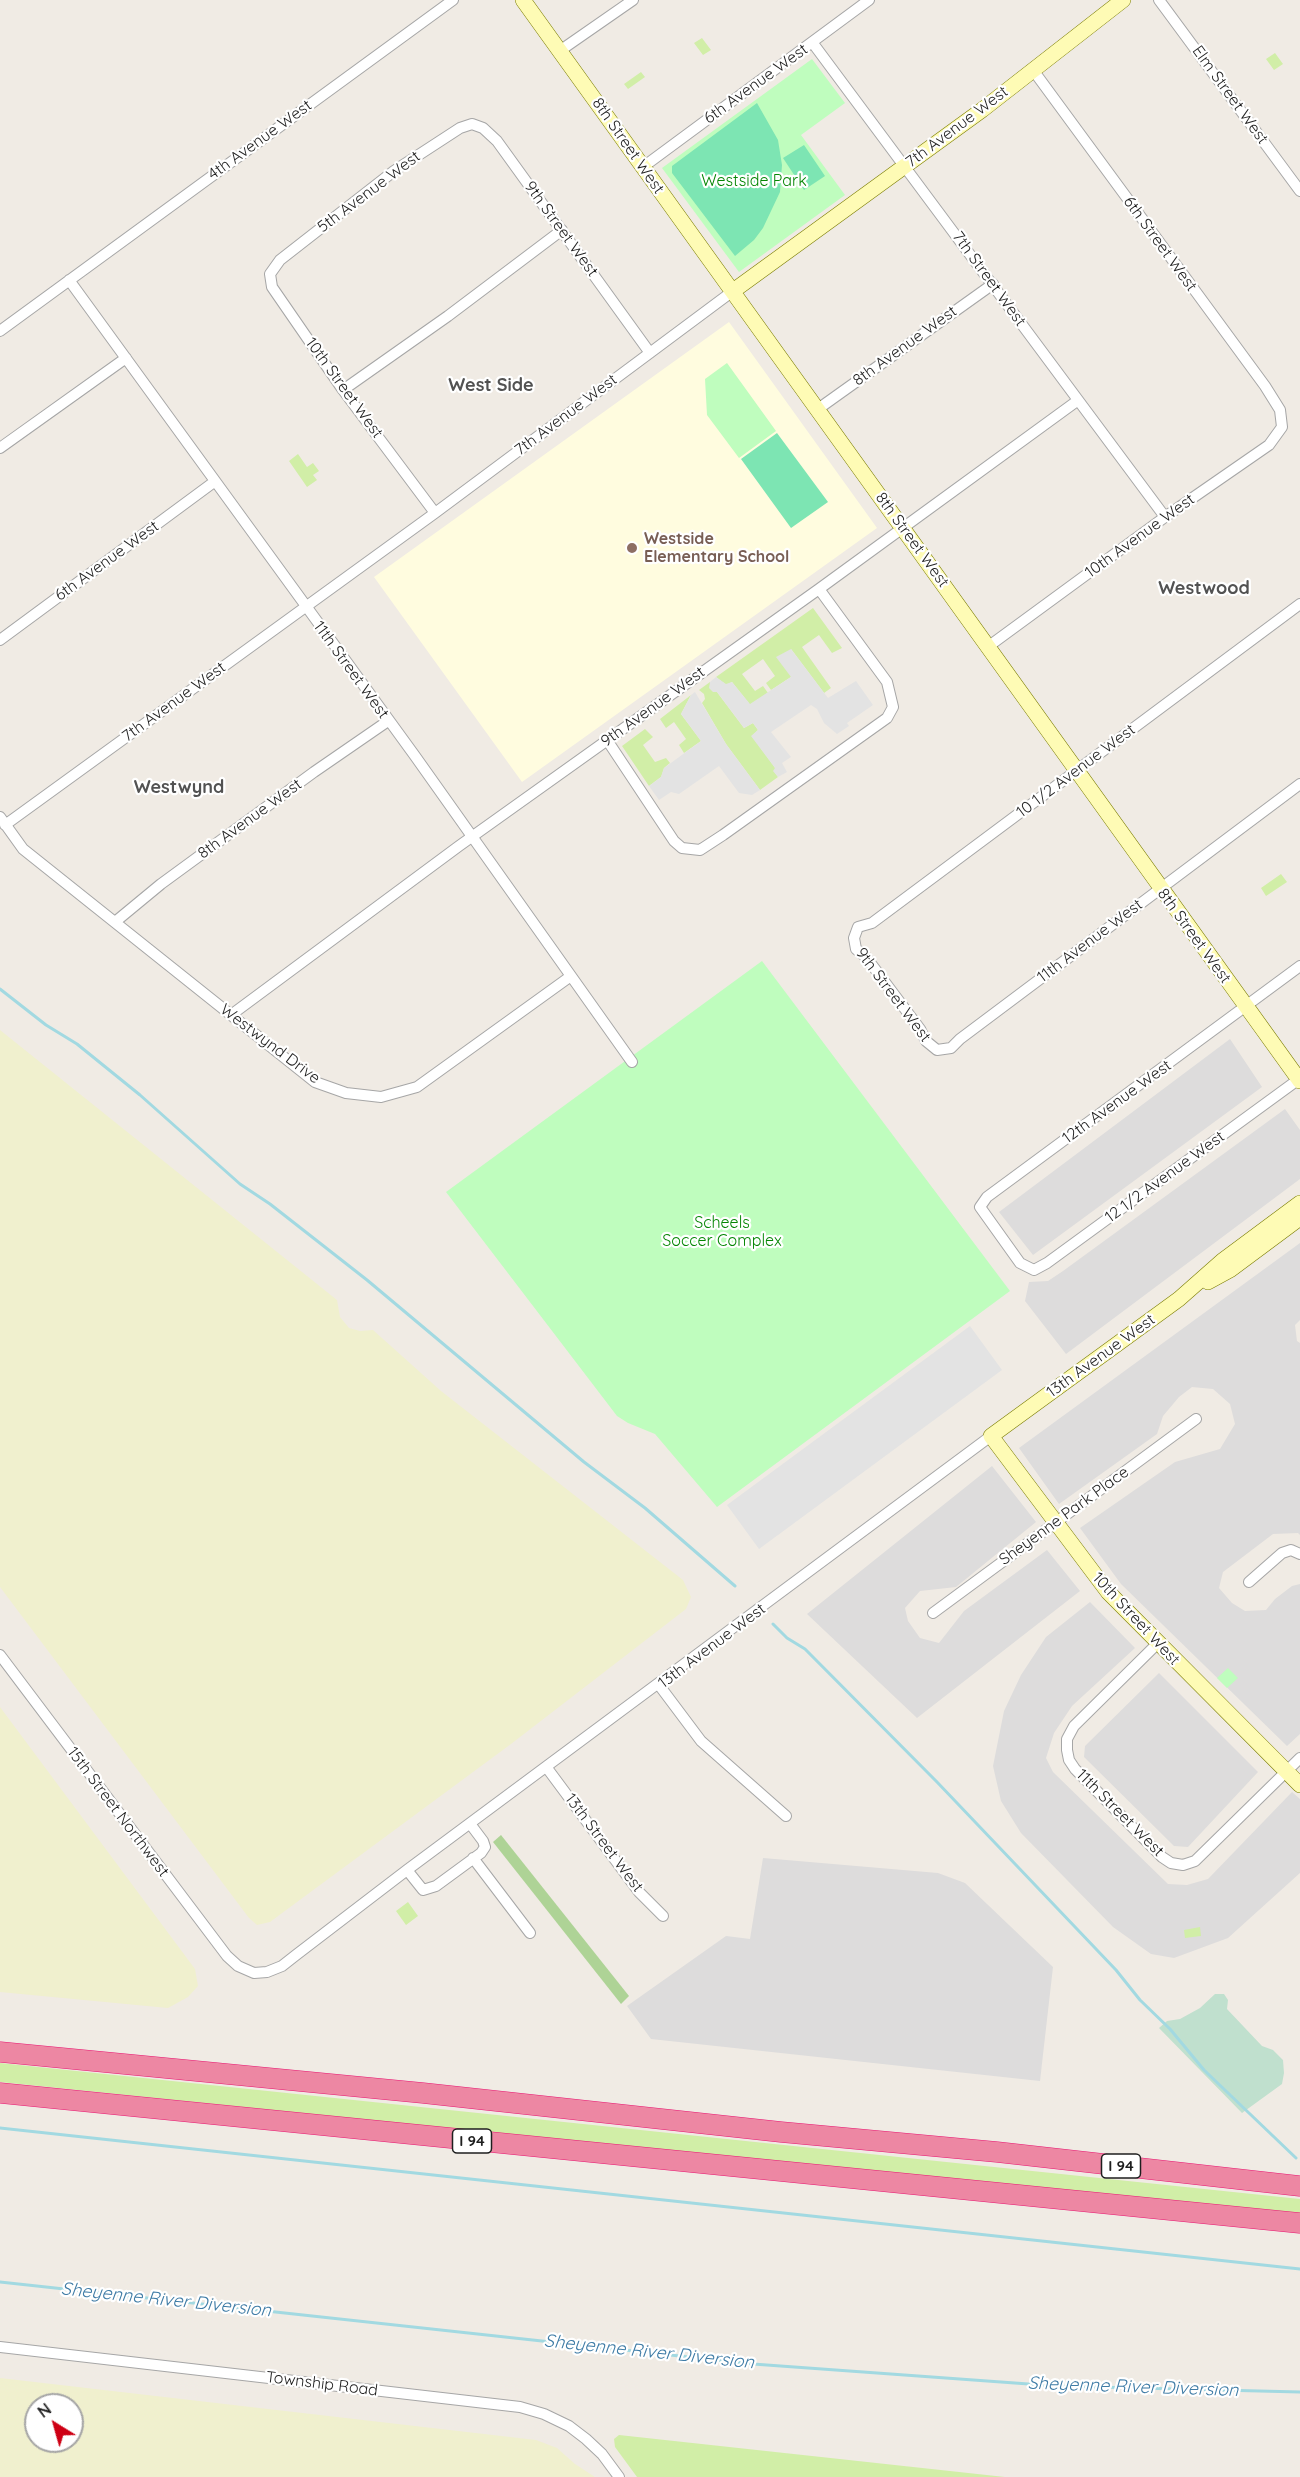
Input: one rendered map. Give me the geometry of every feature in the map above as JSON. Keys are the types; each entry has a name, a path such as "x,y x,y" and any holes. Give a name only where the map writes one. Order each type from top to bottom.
{"highway":[{"name":"I 94","path":"0,2052 997,2152 1300,2186"},
{"name":"I 94","path":"0,2093 1300,2223"}],"street":[{"name":"4th Avenue West","path":"69,280 453,0"},
{"name":"8th Street West","path":"523,0 1299,1080"},
{"path":"561,50 633,0"},
{"name":"6th Avenue West","path":"643,167 869,0"},
{"name":"7th Avenue West","path":"2,821 306,607 435,513 905,166 1123,0"},
{"name":"Elm Street West","path":"1159,0 1300,191"},
{"name":"7th Street West","path":"812,42 1165,517"},
{"name":"6th Street West","path":"1033,70 1265,386 1280,410 1281,420"},
{"name":"9th Street West","path":"460,128 472,124 483,128 497,141 650,353"},
{"name":"5th Avenue West","path":"280,260 394,171 460,128"},
{"path":"343,390 448,316 562,230"},
{"name":"10th Street West","path":"280,260 270,274 272,287 343,390 435,513"},
{"path":"0,331 69,280"},
{"name":"11th Street West","path":"69,280 632,1062"},
{"name":"8th Avenue West","path":"818,409 993,284"},
{"path":"0,448 126,357"},
{"name":"9th Avenue West","path":"231,1015 472,837 819,589 1077,400"},
{"name":"10th Avenue West","path":"988,646 1165,517 1269,445 1282,427 1281,420"},
{"name":"6th Avenue West","path":"0,640 214,482"},
{"path":"607,740 682,849 700,850 723,835 887,718 893,707 887,682 819,589"},
{"name":"10 1/2 Avenue West","path":"854,938 858,927 872,923 1300,604"},
{"name":"8th Avenue West","path":"115,921 314,772 388,721"},
{"name":"11th Avenue West","path":"936,1050 951,1048 1300,784"},
{"name":"Westwynd Drive","path":"2,821 23,849 315,1082 346,1093 381,1097 417,1087 571,976"},
{"name":"9th Street West","path":"854,938 856,949 866,957 920,1029 926,1041 936,1050"},
{"name":"12th Avenue West","path":"1029,1267 1020,1263 980,1207 987,1197 1300,966"},
{"name":"12 1/2 Avenue West","path":"1029,1267 1034,1270 1047,1263 1299,1080"},
{"name":"13th Avenue West","path":"238,1966 254,1973 282,1966 407,1870 471,1825 1179,1299 1222,1261 1300,1203"},
{"name":"13th Avenue West","path":"1179,1299 1230,1270 1300,1218"},
{"name":"Sheyenne Park Place","path":"933,1613 1196,1419"},
{"name":"10th Street West","path":"992,1436 1096,1578 1300,1785"},
{"path":"1249,1582 1282,1553 1291,1550 1300,1554"},
{"name":"11th Street West","path":"1158,1643 1074,1725 1067,1739 1067,1750 1069,1760 1076,1769 1162,1857 1171,1863 1183,1864 1195,1861 1286,1771"},
{"name":"15th Street Northwest","path":"0,1655 212,1937 238,1966"},
{"path":"659,1685 701,1741 786,1816"},
{"path":"1286,1771 1300,1758"},
{"name":"13th Street West","path":"547,1768 639,1892 663,1916"},
{"path":"407,1870 419,1886 428,1890 481,1853 485,1847 483,1841 471,1825"},
{"path":"473,1858 530,1933"},
{"name":"Township Road","path":"0,2347 520,2407 544,2414 569,2426 602,2454 619,2477"}],"shaded area":[{"name":"Westside Elementary School","path":"729,322 877,528 522,782 374,577"},
{"path":"791,649 828,698 856,681 873,705 847,723 849,726 837,734 824,723 817,709 811,705 771,732 791,757 782,763 787,772 778,777 773,771 775,768 751,736 758,730 753,723 744,728 717,692 709,688 710,682 716,677 726,684 732,682 750,704 791,677 776,657"},
{"path":"695,692 726,744 760,790 752,795 739,793 719,766 679,794 671,792 659,800 649,786 661,777 664,768 701,741 681,714"},
{"path":"1230,1039 1262,1087 1033,1255 999,1212"},
{"path":"1285,1109 1300,1130 1300,1179 1066,1354 1025,1301 1029,1282 1048,1281 1063,1271"},
{"path":"1300,1243 1300,1320 1295,1325 1297,1341 1300,1343 1300,1535 1298,1533 1273,1534 1223,1572 1219,1588 1232,1603 1245,1611 1266,1610 1275,1599 1292,1586 1300,1584 1300,1734 1287,1746 1121,1584 1080,1528 1175,1462 1220,1449 1235,1424 1230,1404 1213,1389 1192,1387 1179,1397 1163,1416 1157,1434 1059,1504 1019,1448"},
{"path":"970,1326 1002,1370 759,1549 727,1505"},
{"path":"992,1466 1036,1522 956,1587 920,1591 905,1608 908,1621 920,1638 939,1643 964,1611 1047,1550 1080,1591 917,1718 807,1614"},
{"path":"1090,1602 1135,1648 1072,1706 1054,1733 1046,1758 1053,1772 1168,1884 1187,1885 1208,1879 1292,1792 1300,1799 1300,1873 1228,1938 1174,1958 1151,1954 1113,1927 1021,1833 1001,1801 993,1766 1004,1711 1021,1675 1046,1637"},
{"path":"1159,1673 1258,1772 1188,1847 1174,1846 1084,1757 1085,1746"},
{"path":"763,1858 938,1873 965,1883 1053,1967 1040,2081 651,2039 627,2006 726,1936 750,1939"}],"green space":[{"path":"702,38 711,50 703,55 694,43"},
{"path":"1275,53 1283,64 1274,70 1266,59"},
{"name":"Westside Park","path":"812,59 845,103 801,135 845,195 739,272 662,168"},
{"path":"641,72 645,77 628,89 624,84"},
{"path":"757,103 778,140 782,165 780,192 763,228 754,240 735,256 672,173 672,166"},
{"path":"804,145 825,176 804,190 783,158"},
{"path":"727,363 776,431 739,458 707,415 705,379"},
{"path":"777,433 828,502 791,528 741,459"},
{"path":"298,454 307,467 313,463 319,471 313,475 317,480 307,487 289,461"},
{"path":"813,608 842,648 832,653 819,635 802,647 831,688 824,693 791,649 791,677 771,690 766,683 775,676 763,659 742,674 755,691 763,686 768,693 750,705 732,682 726,685 716,677"},
{"path":"710,682 710,688 717,692 744,728 753,723 758,730 752,736 776,769 774,771 778,777 760,790 726,744 702,703 705,699 704,694 699,690"},
{"path":"691,695 681,714 701,741 684,753 679,745 686,739 674,722 666,728 660,719"},
{"path":"645,729 653,737 643,745 655,762 666,758 670,763 664,768 661,777 649,786 622,746"},
{"path":"1281,874 1287,882 1266,896 1261,888"},
{"name":"Scheels Soccer Complex","path":"762,961 1010,1291 717,1507 655,1434 617,1416 446,1192"},
{"path":"0,1030 337,1300 340,1317 349,1328 360,1331 373,1330 441,1391 683,1580 691,1597 686,1609 511,1744 270,1922 257,1925 249,1918 0,1587"},
{"path":"1228,1668 1238,1678 1227,1688 1217,1678"},
{"path":"0,1707 195,1969 198,1986 188,1997 168,2008 0,1992"},
{"path":"501,1835 629,1996 621,2004 493,1842"},
{"path":"408,1902 418,1916 406,1925 396,1911"},
{"path":"1200,1927 1201,1936 1185,1938 1184,1930"},
{"path":"1215,1994 1224,1994 1228,2000 1227,2009 1262,2046 1273,2050 1283,2060 1282,2084 1242,2113 1159,2028 1167,2021 1180,2019 1200,2008"},
{"path":"0,2063 1300,2199 1300,2216 0,2082"},
{"path":"0,2378 536,2440 557,2448 595,2477 0,2477"},
{"path":"619,2435 1005,2477 637,2477 615,2447 614,2439"}],"waterway":[{"path":"0,989 46,1025 77,1044 140,1095 240,1184 270,1204 367,1280 584,1462 645,1508 735,1586"},
{"path":"773,1624 787,1638 805,1649 937,1782 1116,1970 1140,2000 1170,2029 1204,2070 1296,2158"},
{"path":"0,2128 1300,2269"},
{"name":"Sheyenne River Diversion","path":"0,2282 753,2364 1056,2386 1300,2392"}],"place":[{"name":"Westside Elementary School","path":"632,548"}],"district":[{"name":"West Side","path":"491,386"},
{"name":"Westwood","path":"1204,589"},
{"name":"Westwynd","path":"179,788"}]}
